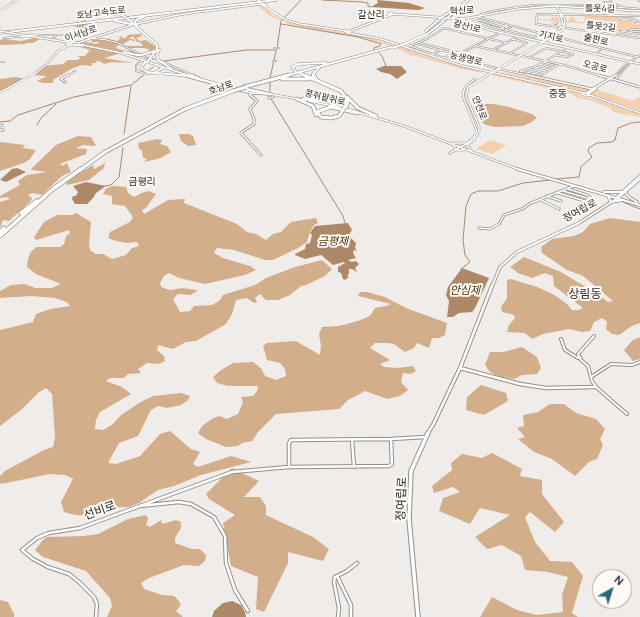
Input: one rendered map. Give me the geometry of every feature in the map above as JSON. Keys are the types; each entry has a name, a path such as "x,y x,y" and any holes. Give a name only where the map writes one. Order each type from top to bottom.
{"highway":[{"name":"호남고속도로","path":"0,32 270,0"},
{"name":"호남고속도로","path":"0,32 276,0"},
{"name":"호남로","path":"0,234 37,200 73,172 121,142 183,109 234,89 267,82 401,44 427,34 443,18 467,0"},
{"name":"호남로","path":"401,44 428,32 443,18 467,0"},
{"path":"455,19 453,17 462,6 460,6"},
{"path":"112,18 100,19 94,17 98,14 106,13 122,15"},
{"path":"66,24 98,14 112,13 122,15 153,41 158,48"},
{"path":"135,25 135,22 139,19 163,13"},
{"path":"94,21 119,21 135,25"},
{"path":"146,35 153,41"},
{"name":"호남로","path":"245,87 392,47"},
{"path":"124,52 141,55 151,53 158,48"},
{"path":"158,48 141,68 147,72 180,74 195,77"},
{"path":"158,48 156,55 158,60 172,69"},
{"path":"344,60 324,63 298,64 292,67 298,72 337,90 345,95 358,108 376,116"},
{"path":"146,62 143,68 148,72 156,72 163,68 158,65"},
{"path":"297,64 311,66 298,72 294,67 297,64"},
{"path":"321,82 316,79 313,74 318,69 330,64"},
{"path":"267,82 284,78 298,78 321,82"},
{"name":"호남로","path":"0,234 53,189 101,155 185,109 234,89"},
{"path":"302,99 337,102 343,100 345,95"},
{"path":"297,99 313,106 316,115 324,118 338,118 345,109 347,101 345,95"},
{"path":"345,109 339,116 331,118 321,117 317,112 331,107 358,113"},
{"path":"21,213 37,200"},
{"path":"0,234 4,228"}],"main road":[{"path":"0,11 14,1"},
{"path":"0,11 14,1"},
{"path":"260,3 265,4"},
{"path":"260,3 265,4"},
{"name":"이서남로","path":"0,92 36,73 66,45 98,37 135,25 183,14 260,3"},
{"name":"농생명로","path":"260,3 280,18 286,20 348,31 446,61 586,94 640,113"},
{"name":"농생명로","path":"265,4 268,8"},
{"path":"555,6 562,15 562,28"},
{"name":"혁신로","path":"348,31 388,14 463,19 518,9 555,6 601,6 640,10"},
{"name":"혁신로","path":"348,31 392,14"},
{"name":"혁신로","path":"443,18 463,19 481,16"},
{"name":"기지로","path":"463,19 481,27 501,33"},
{"name":"기지로","path":"463,19 480,27 501,33 631,62"},
{"name":"안전로","path":"467,144 476,138 479,132 466,97 467,90 474,82 486,74 552,36 562,28"},
{"name":"콩쥐팥쥐로","path":"0,32 72,43"},
{"name":"콩쥐팥쥐로","path":"10,33 124,52 234,89"},
{"path":"23,35 37,35"},
{"path":"25,37 32,36"},
{"path":"48,39 66,45 97,47"},
{"name":"콩쥐팥쥐로","path":"78,44 121,53 234,89 302,99 376,116 400,123 453,144"},
{"name":"기지로","path":"566,48 640,64"},
{"path":"480,70 486,74 496,73"},
{"name":"콩쥐팥쥐로","path":"271,94 358,113 404,126 562,181 604,192 640,204"},
{"path":"466,150 456,150 453,144 467,144"},
{"path":"462,147 467,144"},
{"path":"467,144 471,150"},
{"name":"콩쥐팥쥐로","path":"462,147 466,150 548,178 640,204"},
{"name":"정여립로","path":"617,197 640,176"},
{"name":"정여립로","path":"418,617 409,519 411,471 424,437 433,425 460,368 500,267 517,252 579,223 625,192 640,179"},
{"path":"574,186 586,187"},
{"path":"604,192 621,192"},
{"path":"625,192 629,197 637,202"},
{"path":"608,195 611,202 626,200"},
{"path":"460,368 520,384 546,388 596,387"}],"street":[{"path":"606,5 607,2 610,2 611,0"},
{"path":"601,6 604,2"},
{"path":"481,16 498,10 534,5 601,6 612,4 620,6 620,8"},
{"path":"606,5 640,10"},
{"path":"636,10 640,15"},
{"name":"틀못4길","path":"536,18 537,14 631,17 640,15"},
{"name":"출판로","path":"481,16 495,23 639,56"},
{"path":"631,17 640,22"},
{"name":"틀못2길","path":"536,18 536,24 640,38"},
{"path":"636,18 618,18 630,19 636,23 640,22"},
{"path":"481,20 492,24 504,28 500,29 474,21 481,20"},
{"path":"481,27 486,25"},
{"path":"446,61 512,27"},
{"name":"갈산1로","path":"415,44 444,28 507,43"},
{"path":"505,30 534,37 542,34"},
{"path":"627,30 640,32"},
{"path":"620,31 640,32"},
{"path":"629,36 631,31"},
{"path":"32,36 43,34 87,39 98,37 118,43 143,58 157,59"},
{"path":"55,40 53,38 57,35"},
{"path":"4,38 28,36"},
{"path":"493,51 518,37"},
{"path":"509,54 527,43 513,39"},
{"path":"418,42 461,53"},
{"path":"415,44 422,45 453,53 445,58 410,46 415,44"},
{"path":"415,48 422,45"},
{"name":"오공로","path":"475,46 493,51 545,60 640,87"},
{"path":"421,50 428,47"},
{"path":"274,48 279,48"},
{"path":"422,53 434,48"},
{"path":"529,57 546,48 561,51"},
{"name":"오공로","path":"545,60 566,48"},
{"path":"594,54 604,48"},
{"path":"433,54 444,49"},
{"name":"오공로","path":"555,55 567,57 573,54 561,51"},
{"path":"439,56 448,52"},
{"path":"450,55 497,68 592,89"},
{"path":"586,94 613,79 639,56"},
{"path":"143,58 135,69 140,72 152,74 177,74 216,84"},
{"path":"159,60 199,78"},
{"path":"545,60 535,66 520,71 542,75 560,64"},
{"path":"542,62 557,66"},
{"path":"539,64 553,68"},
{"path":"535,66 550,70"},
{"path":"528,68 545,73"},
{"path":"66,82 61,79 75,70"},
{"path":"586,94 592,89 613,79"},
{"path":"234,89 271,94"},
{"path":"234,89 271,94"},
{"path":"253,91 250,96 257,101 250,109 254,118 254,124 241,133 261,155"},
{"path":"450,153 462,147"},
{"path":"478,228 490,229 499,224 504,215 522,209 531,203 542,200 574,186"},
{"path":"566,189 587,195 592,198 591,199"},
{"path":"562,191 591,199"},
{"path":"557,193 588,202 591,199"},
{"path":"549,196 561,201"},
{"path":"542,200 559,209"},
{"path":"580,359 578,353 594,336"},
{"path":"561,339 565,350 588,366 596,387 627,414"},
{"path":"591,377 612,364 632,365 640,362"},
{"path":"289,467 289,442 291,440 391,439 424,437"},
{"path":"352,439 354,467"},
{"name":"선비로","path":"96,617 97,604 94,597 79,582 69,574 48,567 33,559 22,550 37,538 49,533 80,528 232,472 289,467 389,466 392,464 391,439"},
{"path":"140,506 179,502 191,504 214,516 224,536 226,564 235,590 248,611"},
{"path":"338,617 339,608 334,582 335,577 347,571 357,563"},
{"path":"337,576 351,605 351,617"}],"shaded area":[{"path":"258,6 264,7 274,16 289,22 344,33 353,33 394,45 390,46 352,35 341,35 287,24 287,22 271,17"},
{"path":"583,16 616,16 617,20 628,20 632,21 633,24 640,24 640,29 629,28 619,30 617,32 628,34 628,36 588,30 590,24 538,20 551,20 551,17 558,17 558,20 570,21 569,18 573,17 577,22 586,22"},
{"path":"86,23 88,25 86,28 89,33 84,36 70,35 74,30 72,29 81,29 74,26 77,25 74,24"},
{"path":"140,33 142,36 136,38 140,41 146,40 155,46 155,49 147,52 150,50 145,48 129,48 126,46 143,46 140,42 137,42 133,36 129,39 133,39 136,42 130,40 123,44 114,42 121,45 118,45 116,48 127,52 132,51 137,55 80,43 87,42 96,44 100,42 91,42 92,40 106,40 110,37 109,39 117,41 128,36 126,35 138,35"},
{"path":"34,38 40,39 33,43 0,45 0,40 4,39 21,41"},
{"path":"398,46 483,73 409,55 395,47"},
{"path":"80,47 105,49 123,54 104,58 133,63 111,62 104,64 96,61 97,62 95,63 90,63 93,64 91,66 82,65 73,68 53,80 54,82 52,83 37,81 47,76 32,75 45,66 63,64 68,60 78,60 80,57 76,56 85,56 90,50"},
{"path":"496,71 537,77 590,89 587,92 581,92"},
{"path":"497,74 558,87 577,93 583,97 592,98 637,113 640,117 617,113 612,111 611,108 578,98 571,94 491,75"},
{"path":"16,77 24,79 0,92 0,79"},
{"path":"596,89 633,101 640,97 640,111 591,94"},
{"path":"493,104 509,107 532,114 537,118 523,126 495,127 486,125 480,121 474,110 473,105"},
{"path":"179,134 189,134 193,136 196,145 188,146 181,141"},
{"path":"78,136 91,137 96,146 83,145 76,148 87,149 86,154 60,164 62,166 67,163 71,172 62,176 42,195 33,193 28,195 32,198 31,201 9,221 3,220 0,228 0,202 10,199 7,197 0,198 0,196 20,185 18,181 27,175 47,172 31,169 56,145"},
{"path":"157,139 162,140 160,144 167,146 171,152 161,158 144,162 147,159 143,158 142,150 139,149 138,143"},
{"path":"490,140 506,145 493,154 476,149"},
{"path":"0,142 25,145 23,148 36,150 30,159 24,163 0,171"},
{"path":"105,163 104,168 89,180 67,185 66,182 93,165 94,169"},
{"path":"112,186 126,187 128,193 134,197 149,191 156,194 146,208 142,210 144,214 168,200 185,199 184,203 237,224 247,232 256,234 266,240 273,234 281,232 291,222 316,218 318,223 314,225 307,242 273,260 265,260 234,250 217,248 214,253 223,258 250,266 256,270 245,275 205,284 179,278 169,273 164,276 160,283 161,287 170,290 182,288 197,290 190,295 178,294 173,299 180,312 190,311 194,306 212,305 219,301 223,295 255,285 266,278 295,267 322,260 332,269 325,276 301,286 290,295 278,300 266,300 260,294 255,298 257,302 254,303 247,298 236,300 232,314 226,324 196,341 186,342 173,349 158,345 157,350 164,356 165,361 159,364 147,363 138,369 141,373 128,374 124,378 110,378 106,381 122,387 131,394 100,412 96,420 95,429 103,430 113,424 121,415 153,396 181,393 190,396 188,400 181,405 167,408 158,406 151,410 138,436 119,443 108,463 116,464 140,456 160,434 170,431 191,449 200,452 193,464 198,467 231,456 251,462 201,475 174,486 158,490 139,503 129,507 105,508 94,516 75,515 64,512 61,502 73,479 65,475 50,474 0,483 0,476 5,471 44,450 53,447 55,437 52,394 46,388 38,393 21,410 0,426 0,330 33,322 36,314 50,309 70,306 67,302 55,298 31,296 0,298 0,291 11,285 25,284 35,288 52,288 61,284 36,274 27,267 30,253 36,247 60,247 64,244 66,236 70,233 69,230 36,240 34,237 44,222 57,215 72,215 76,213 91,222 89,244 90,250 96,254 103,254 112,259 126,255 132,248 139,246 137,242 127,243 108,238 110,232 130,222 133,217 125,206 112,204 112,196 103,194 106,189"},
{"path":"610,218 640,222 640,323 632,326 619,335 612,334 606,329 607,322 602,318 594,322 590,331 582,332 569,329 543,334 532,339 525,333 507,332 509,325 515,318 514,315 502,312 501,307 507,298 507,280 511,279 537,287 553,294 567,304 572,310 579,310 583,308 554,286 553,276 545,273 532,278 518,273 510,267 524,257 561,272 608,302 613,301 583,276 567,270 542,253 541,247 552,239 574,236 583,232 590,224"},
{"path":"360,292 367,292 385,297 406,308 447,323 445,335 439,338 432,338 429,348 417,343 414,348 405,352 394,344 375,343 370,348 390,360 380,364 384,367 398,368 413,366 416,371 411,374 403,373 401,382 408,390 400,396 387,399 365,391 348,400 339,409 276,414 258,432 252,441 242,443 238,446 226,447 206,439 198,433 202,426 212,419 219,416 227,419 238,414 243,402 241,397 253,396 257,391 258,386 228,386 217,383 213,377 221,370 233,363 253,362 261,368 265,376 276,380 286,376 285,369 280,363 267,360 263,346 267,343 296,341 320,355 321,346 319,334 322,327 339,326 358,321 370,316 375,308 391,304 358,296"},
{"path":"640,337 640,359 633,361 624,350 633,340"},
{"path":"522,347 537,357 541,368 537,374 522,375 514,379 497,376 490,372 485,365 490,352 503,352"},
{"path":"481,385 506,393 508,401 484,415 466,410 467,397"},
{"path":"550,404 564,404 576,413 596,419 605,429 600,439 603,445 597,459 589,462 575,476 552,459 534,452 518,439 525,437 517,428 524,426 523,415 538,412"},
{"path":"492,453 522,469 520,476 542,480 542,494 564,522 555,532 530,512 525,517 535,542 550,561 572,562 583,576 572,613 578,617 480,617 492,597 517,610 537,615 563,612 562,595 568,577 548,572 525,570 521,556 502,545 487,549 475,537 510,515 480,508 470,524 439,511 443,498 460,492 453,487 434,493 432,486 452,470 451,463 462,454 482,458"},
{"path":"232,468 259,481 244,497 260,497 266,506 266,515 313,537 329,549 323,561 288,552 288,563 264,612 256,609 258,577 231,566 223,523 235,515 209,499 206,494"},
{"path":"146,515 148,519 146,525 150,527 161,520 162,524 176,520 181,522 181,528 175,538 175,543 192,549 200,549 206,555 205,561 199,566 184,565 149,578 141,583 144,589 162,595 174,596 181,605 176,611 183,617 107,617 112,606 110,598 86,571 43,557 35,550 47,537 98,534 128,519"},
{"path":"0,600 8,602 14,617 0,617"}],"water":[{"path":"377,0 409,3 425,8 419,10 371,7 378,3"},
{"path":"384,66 401,66 407,72 397,79 390,74 376,69"},
{"path":"17,168 26,172 6,182 0,180 12,169"},
{"path":"86,182 106,186 96,193 87,204 75,204 72,199 78,192 73,186"},
{"name":"금평제","path":"348,223 352,230 350,237 356,243 355,248 357,251 354,250 353,253 356,258 348,260 352,262 356,261 359,264 355,268 357,272 349,269 349,274 347,276 349,277 345,280 343,279 341,273 338,272 338,267 345,263 344,262 333,265 321,255 305,259 295,255 305,249 306,244 310,243 312,235 310,233 315,226"},
{"name":"안심제","path":"462,268 489,278 472,312 459,313 453,317 447,317 449,301 446,295 448,287"},
{"path":"232,601 241,605 246,617 212,617 214,611 223,603"}],"waterway":[{"path":"277,48 281,21 301,0"},
{"path":"322,0 363,2 368,3 368,6 371,7"},
{"path":"281,24 358,37 381,44 380,46 374,48 374,50"},
{"path":"164,61 246,50 277,50"},
{"path":"270,78 276,51"},
{"path":"379,53 382,56 386,66"},
{"path":"149,70 153,67"},
{"path":"0,122 10,121 18,115 74,97 131,85 144,75"},
{"path":"270,83 270,91"},
{"path":"124,134 131,86"},
{"path":"270,97 343,216 345,223"},
{"path":"37,125 41,118 56,104"},
{"path":"556,179 579,177 581,167 592,157 588,151 589,148 597,143 612,142 615,140 618,128 631,123 640,122"},
{"path":"105,186 111,185 119,177 123,148"},
{"path":"461,269 470,262 465,255 463,240 466,206 471,194 478,191 498,191 523,183 550,180"},
{"path":"623,202 640,209"}],"district":[{"name":"갈산리","path":"371,15"},
{"name":"중동","path":"558,94"},
{"name":"금평리","path":"142,182"},
{"name":"상림동","path":"585,295"}]}
